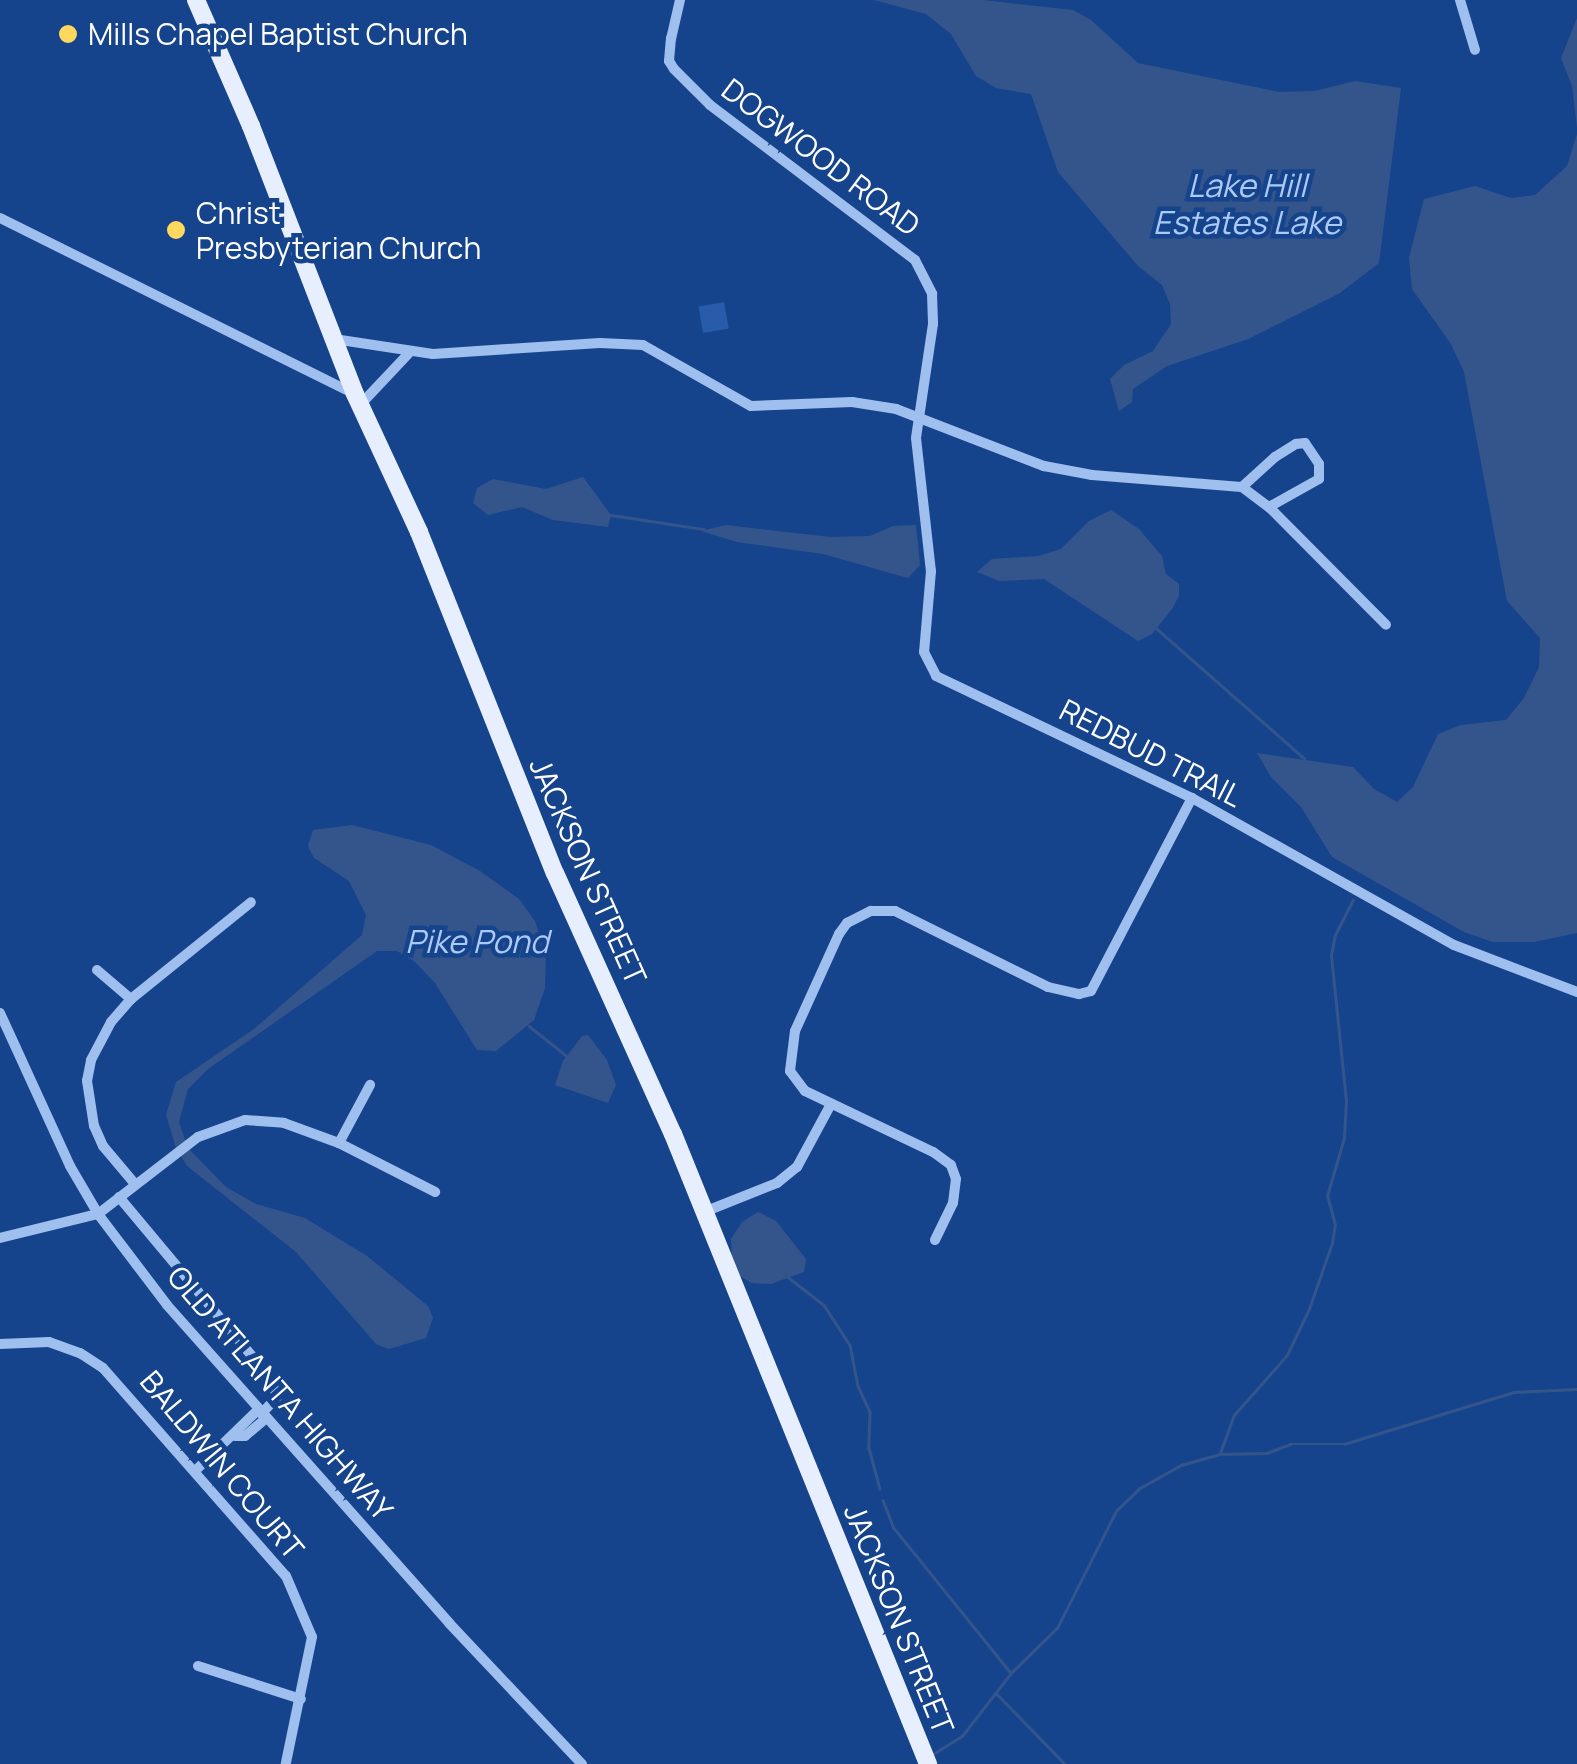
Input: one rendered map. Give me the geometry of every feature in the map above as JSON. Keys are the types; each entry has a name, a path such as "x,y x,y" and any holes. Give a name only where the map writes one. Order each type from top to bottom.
{"main road":[{"name":"JACKSON STREET","path":"196,0 251,126 358,400 419,532 555,873 634,1044 928,1764"}],"street":[{"name":"DOGWOOD ROAD","path":"680,0 669,60 674,69 710,105 915,260 932,294 933,324 916,419"},
{"path":"1460,0 1475,50"},
{"path":"0,218 358,400 409,353"},
{"path":"333,339 409,353 625,343 662,352 752,406 852,402 896,408 1044,466 1092,475 1242,487 1269,507 1386,625"},
{"name":"REDBUD TRAIL","path":"916,419 930,571 924,652 936,676 1192,798 1454,946 1577,992"},
{"path":"1242,487 1275,458 1296,444 1305,444 1318,464 1318,479 1269,507"},
{"path":"935,1240 953,1202 956,1180 951,1166 933,1152 830,1104 794,1081 789,1057 795,1031 847,923 871,910 895,911 1048,987 1079,994 1091,991 1192,798"},
{"path":"135,1184 103,1146 94,1126 88,1082 100,1038 130,1000 252,902"},
{"path":"97,970 130,1000"},
{"name":"OLD ATLANTA HIGHWAY","path":"0,1014 70,1166 98,1214 167,1305 261,1415 582,1764"},
{"path":"339,1143 370,1084"},
{"path":"703,1212 777,1183 797,1167 830,1104"},
{"path":"0,1238 98,1214 198,1137 244,1120 284,1123 339,1143 435,1192"},
{"path":"119,1198 271,1379 276,1397 245,1436 235,1436 196,1470"},
{"name":"BALDWIN COURT","path":"0,1344 49,1342 80,1353 104,1368 286,1576 312,1637 286,1763"},
{"path":"198,1666 301,1699"}],"shaded area":[{"path":"724,302 729,329 703,333 698,307"}],"water":[{"name":"Lake Hill Estates Lake","path":"874,0 983,0 1073,10 1091,20 1138,63 1279,92 1315,91 1355,81 1401,88 1379,263 1340,293 1248,339 1167,366 1133,389 1132,402 1119,411 1110,379 1124,365 1153,351 1171,324 1170,304 1162,285 1138,266 1058,172 1031,94 996,88 976,76 951,34 926,14"},
{"path":"1577,18 1577,127 1572,86 1561,58"},
{"path":"1577,134 1577,933 1534,942 1493,942 1464,932 1332,857 1301,807 1271,777 1257,753 1353,767 1374,789 1397,802 1413,787 1438,734 1461,725 1506,720 1524,698 1539,667 1540,638 1507,601 1464,372 1451,344 1412,289 1409,258 1424,199 1475,186 1511,198 1535,195 1567,166"},
{"path":"583,477 611,515 608,527 553,520 522,507 488,515 473,503 477,488 493,479 546,489"},
{"path":"1111,510 1139,529 1162,556 1166,574 1179,584 1179,596 1172,609 1152,634 1138,641 1044,579 999,581 977,572 992,559 1038,556 1061,549 1089,521"},
{"path":"726,525 830,537 870,536 893,526 916,525 920,565 908,578 823,554 737,542 701,531"},
{"name":"Pike Pond","path":"352,825 431,845 480,871 519,899 535,921 546,954 545,988 534,1020 496,1051 477,1050 435,983 415,962 397,951 377,951 208,1069 188,1089 179,1122 188,1148 226,1187 256,1204 305,1218 367,1256 428,1306 433,1318 426,1338 389,1349 376,1344 296,1252 187,1166 176,1148 166,1115 176,1082 254,1029 362,935 366,915 349,881 314,858 308,846 313,830"},
{"path":"588,1035 607,1060 616,1085 608,1103 555,1085 563,1061 582,1036"},
{"path":"758,1212 776,1221 806,1259 804,1272 771,1284 751,1283 739,1275 732,1263 731,1239 742,1222"}],"waterway":[{"path":"611,515 704,529"},
{"path":"1156,628 1304,758"},
{"path":"1220,1453 1234,1415 1287,1355 1309,1309 1332,1243 1335,1225 1327,1196 1344,1138 1346,1101 1331,955 1335,935 1353,900"},
{"path":"529,1026 567,1056"},
{"path":"788,1277 824,1305 850,1345 858,1386 870,1412 869,1448 880,1489"},
{"path":"933,1754 962,1736 1011,1673 1057,1628 1116,1511 1140,1488 1181,1465 1220,1454 1267,1453 1290,1444 1344,1444 1514,1392 1577,1389"},
{"path":"883,1500 894,1528 1010,1672"},
{"path":"997,1694 1065,1764"}],"place":[{"name":"Mills Chapel Baptist Church","path":"68,34"},
{"name":"Christ Presbyterian Church","path":"176,230"}]}
